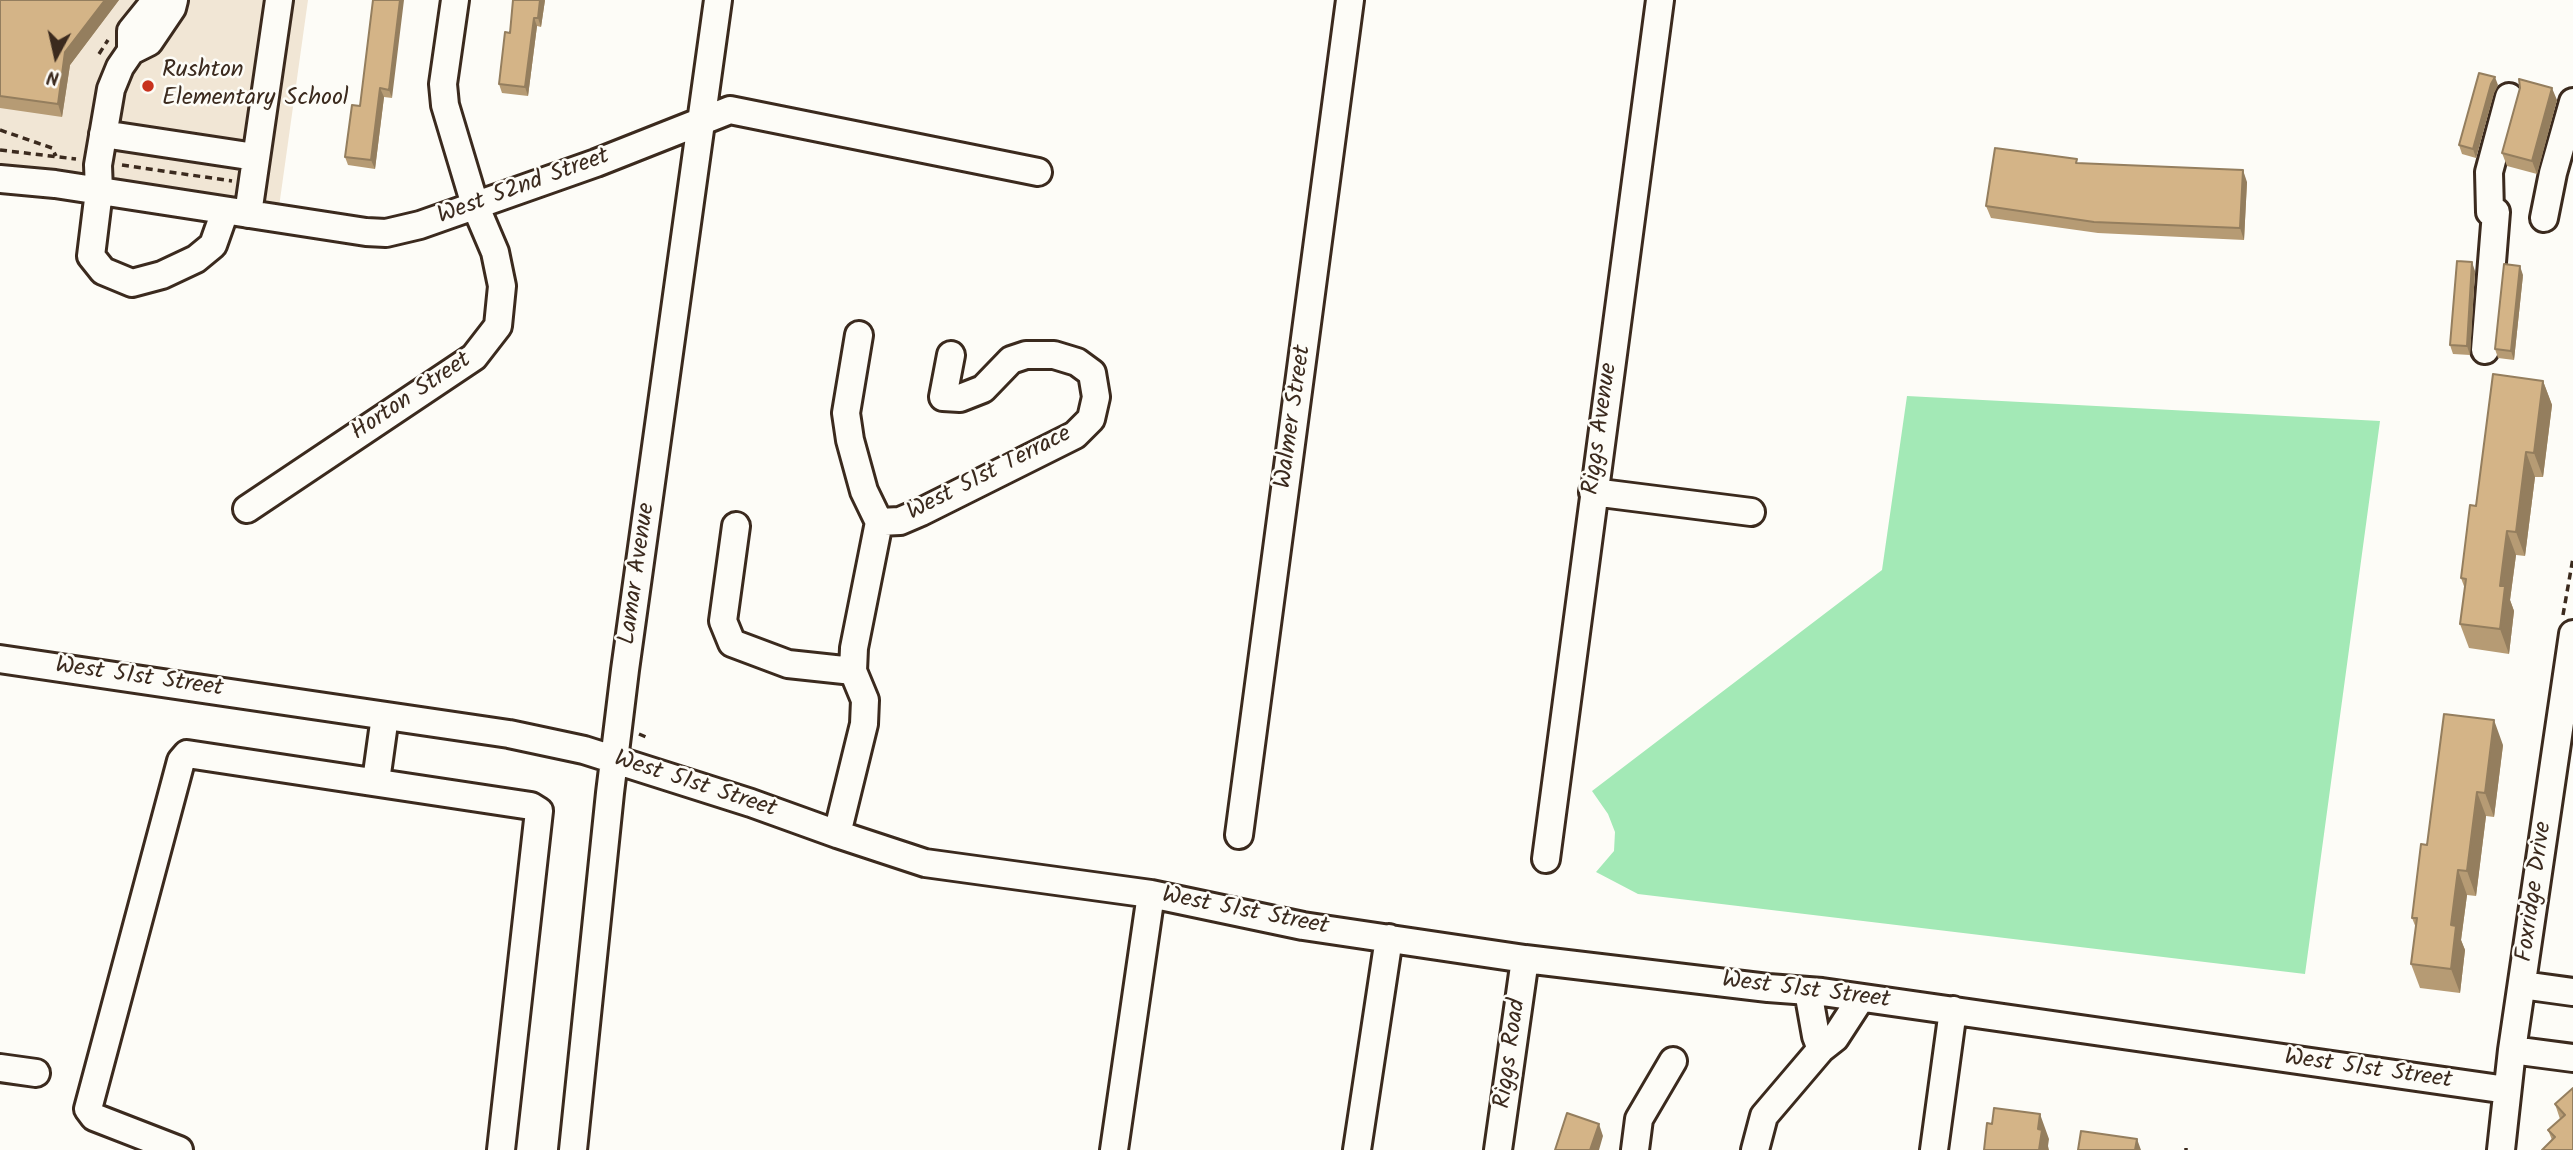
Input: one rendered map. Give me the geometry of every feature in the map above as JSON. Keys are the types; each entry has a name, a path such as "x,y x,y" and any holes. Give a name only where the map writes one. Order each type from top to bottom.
{"street":[{"path":"131,51 131,31 156,0"},
{"path":"174,0 172,8 149,42 131,51 120,67 111,89 103,134 91,256 103,271 131,283 162,275 196,258 214,244 237,213 251,184 279,0"},
{"name":"Horton Street","path":"247,509 474,357 486,345 498,326 502,286 495,252 475,205 449,123 443,85 455,0"},
{"name":"Lamar Avenue","path":"573,1150 615,760 718,0"},
{"name":"Walmer Street","path":"1240,835 1350,0"},
{"name":"Riggs Avenue","path":"1546,859 1660,0"},
{"path":"2485,349 2493,212 2489,172 2509,97"},
{"path":"2544,218 2553,173 2573,102"},
{"name":"West 52nd Street","path":"0,179 386,233 420,225 726,111 736,110 1038,172"},
{"path":"103,134 255,157"},
{"path":"837,834 864,724 865,700 853,671 854,648 878,522 864,491 846,414 859,335"},
{"name":"West 51st Terrace","path":"878,522 900,520 921,513 1075,435 1091,419 1096,397 1092,373 1077,362 1054,355 1026,355 1011,360 984,389 960,398 943,397 951,355"},
{"path":"1594,492 1751,512"},
{"path":"736,526 723,621 732,642 788,664 853,671"},
{"name":"Foxridge Drive","path":"2501,1150 2512,1050 2573,634"},
{"name":"West 51st Street","path":"0,659 509,734 584,750 751,803 925,863 1151,894 1303,926 1525,959 1953,1010 2507,1090"},
{"path":"376,781 385,716"},
{"path":"179,1150 94,1117 88,1109 181,761 187,754 531,806 539,811 501,1150"},
{"path":"1114,1150 1151,894"},
{"path":"1357,1150 1389,938"},
{"name":"Riggs Road","path":"1498,1150 1525,959"},
{"path":"2522,985 2573,992"},
{"path":"1808,991 1821,1049"},
{"path":"1755,1150 1764,1116 1821,1049 1835,1038 1861,998"},
{"path":"1934,1150 1953,1010"},
{"path":"2512,1050 2573,1058"},
{"path":"1635,1150 1639,1119 1673,1061"},
{"path":"0,1068 36,1073"}],"path":[{"path":"0,131 52,148 56,156"},
{"path":"0,150 251,184"},
{"path":"637,733 646,737 646,741"}],"shaded area":[{"name":"Rushton Elementary School","path":"0,0 308,0 278,214 0,173"}],"green space":[{"path":"1907,396 2380,421 2305,974 1638,894 1596,872 1614,851 1615,832 1608,814 1592,791 1882,570"}],"building":[{"name":"Rushton Elementary School","path":"0,0 105,0 65,52 58,104 0,96"},
{"path":"373,0 400,0 389,90 380,88 371,160 345,157 352,105 360,106"},
{"path":"513,0 540,0 538,18 534,18 525,87 499,84 505,32 510,33"},
{"path":"2479,73 2495,77 2473,149 2459,145"},
{"path":"2519,79 2552,88 2532,161 2502,153 2520,88"},
{"path":"1995,148 2077,159 2076,163 2243,170 2240,228 2094,222 1986,206"},
{"path":"2457,261 2472,262 2467,346 2450,345"},
{"path":"2504,264 2520,266 2511,351 2495,349"},
{"path":"2493,374 2543,381 2534,453 2526,452 2516,532 2507,531 2500,586 2505,586 2500,629 2460,624 2466,579 2461,578 2470,505 2476,506"},
{"path":"2444,714 2494,720 2485,793 2477,792 2467,871 2458,870 2451,925 2456,926 2451,969 2411,964 2417,918 2412,918 2421,844 2427,845"},
{"path":"2573,1088 2573,1150 2542,1150 2555,1137 2548,1130 2565,1115 2555,1104"},
{"path":"1994,1108 2040,1114 2038,1129 2042,1130 2039,1150 1984,1150 1987,1123 1992,1124"},
{"path":"1567,1113 1599,1124 1590,1150 1555,1150"},
{"path":"2081,1131 2137,1139 2135,1150 2078,1150"}],"place":[{"name":"Rushton Elementary School","path":"148,86"}]}
